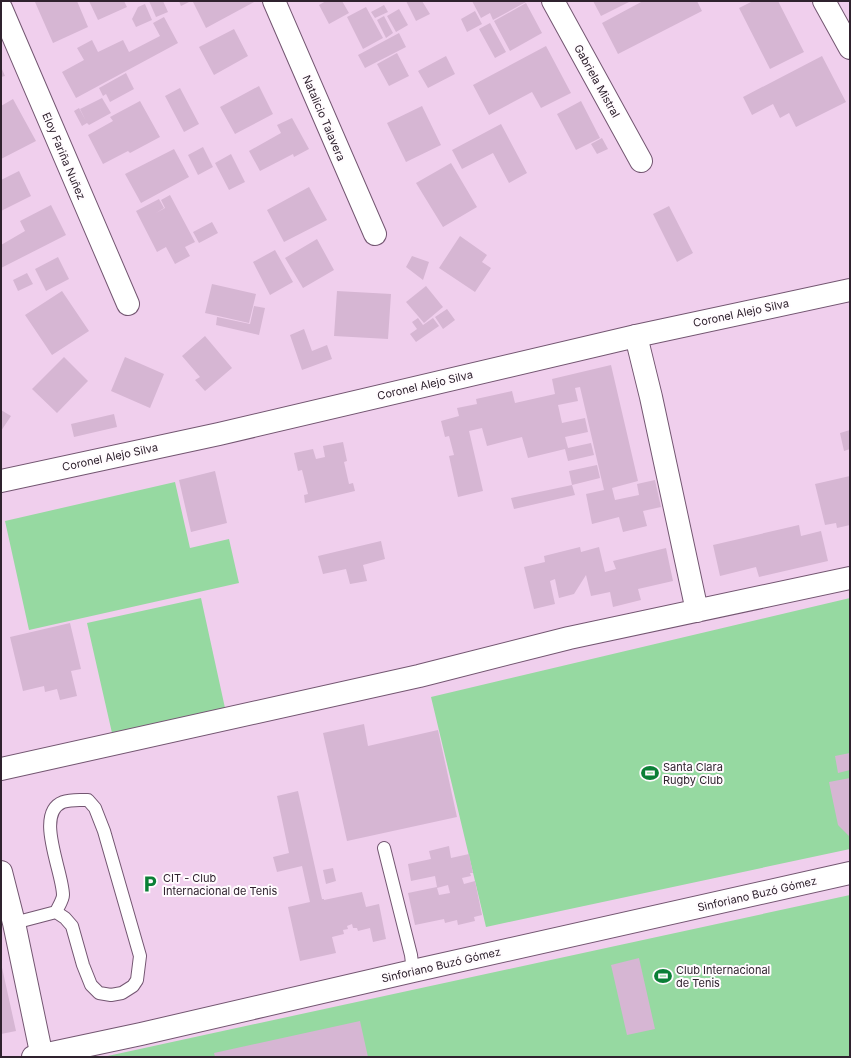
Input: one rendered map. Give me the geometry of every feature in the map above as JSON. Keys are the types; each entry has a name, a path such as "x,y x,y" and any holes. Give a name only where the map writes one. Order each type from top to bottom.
{"street":[{"name":"Natalicio Talavera","path":"274,1 375,234"},
{"name":"Gabriela Mistral","path":"553,1 641,161"},
{"path":"824,1 850,48"},
{"name":"Eloy Fariña Nuñez","path":"1,8 128,304"},
{"name":"Coronel Alejo Silva","path":"1,481 219,434 636,336 850,290"},
{"path":"636,336 651,397 697,611"},
{"path":"1,769 419,676 569,638 850,578"},
{"path":"1,872 14,923 38,1056"},
{"name":"Sinforiano Buzó Gómez","path":"38,1056 850,873"}],"lane":[{"path":"14,923 56,912 65,918 72,926 83,965 91,985 99,993 111,995 122,993 133,986 137,980 140,956 104,831 96,808 88,800 72,800 62,802 53,809 50,821 52,839 63,896 56,912"},
{"path":"384,848 411,955 413,971"}],"green space":[{"path":"175,482 190,548 229,539 239,583 29,630 5,521"},
{"path":"201,598 225,708 112,733 87,623"},
{"name":"Santa Clara Rugby Club","path":"850,598 850,849 486,927 431,697"},
{"name":"Club Internacional de Tenis","path":"850,895 850,1057 103,1057"}],"building":[{"path":"77,1 88,27 53,43 35,2"},
{"path":"89,1 124,1 127,7 98,20"},
{"path":"149,1 163,1 168,12 156,17"},
{"path":"179,1 191,1 181,6"},
{"path":"256,1 206,28 193,2"},
{"path":"326,1 342,1 349,13 329,24 319,5"},
{"path":"406,1 422,1 430,14 416,21"},
{"path":"472,1 526,2 493,20 490,13 481,18"},
{"path":"593,1 631,1 601,16"},
{"path":"643,1 697,1 702,11 618,54 602,23"},
{"path":"753,1 778,1 804,52 770,69 739,8"},
{"path":"526,3 542,33 510,51 494,21"},
{"path":"145,4 152,20 136,27 132,19 138,7"},
{"path":"384,5 388,12 375,18 371,12"},
{"path":"366,7 383,38 363,49 347,17"},
{"path":"399,9 408,25 396,32 387,16"},
{"path":"475,11 482,24 467,32 461,19"},
{"path":"384,16 393,33 386,38 377,20"},
{"path":"164,17 178,43 76,98 62,72 84,60 77,48 92,40 98,52 123,40 129,52 160,36 153,23"},
{"path":"490,23 506,52 495,58 479,29"},
{"path":"234,29 248,56 214,75 199,47"},
{"path":"399,33 406,47 365,68 358,55"},
{"path":"546,46 571,93 541,108 532,92 489,115 473,85"},
{"path":"397,53 409,76 389,86 377,64"},
{"path":"446,56 455,74 428,88 418,71"},
{"path":"822,56 846,102 796,127 789,113 780,118 773,104 752,115 743,97"},
{"path":"1,67 5,76 1,77"},
{"path":"126,73 134,89 110,102 106,94 103,96 99,88"},
{"path":"259,86 273,114 235,134 220,107"},
{"path":"180,88 199,124 184,132 165,96"},
{"path":"102,98 111,113 89,125 87,123 82,126 74,111 79,108 86,121 80,109"},
{"path":"13,99 36,141 1,159 1,106"},
{"path":"140,101 160,137 130,153 128,151 103,164 88,135 113,121 110,117"},
{"path":"581,101 600,138 576,150 557,114"},
{"path":"422,106 441,145 406,162 387,123"},
{"path":"292,118 309,149 294,157 293,154 260,171 249,151 281,133 277,125"},
{"path":"501,124 527,173 509,183 493,153 462,169 452,150"},
{"path":"602,138 608,149 597,154 591,144"},
{"path":"203,147 213,167 198,175 188,155"},
{"path":"174,149 189,177 141,203 125,174"},
{"path":"231,154 245,182 229,190 215,163"},
{"path":"451,163 477,207 443,227 416,183"},
{"path":"19,171 31,196 1,211 1,180"},
{"path":"309,187 327,220 284,242 267,210"},
{"path":"170,195 195,242 185,247 190,256 175,264 166,247 157,252 136,211 159,199 164,208 156,213 165,208 161,200"},
{"path":"51,205 66,235 1,268 1,245 25,231 20,221"},
{"path":"669,206 693,253 677,262 653,214"},
{"path":"212,222 218,233 199,243 193,232"},
{"path":"460,236 487,255 482,262 491,268 475,292 439,268"},
{"path":"317,239 334,270 303,288 285,258"},
{"path":"275,250 293,282 270,295 253,262"},
{"path":"412,256 429,262 423,280 406,267"},
{"path":"58,257 69,279 46,291 35,269"},
{"path":"27,273 33,284 18,291 13,280"},
{"path":"212,284 256,294 249,323 205,313"},
{"path":"426,286 443,307 424,323 406,302"},
{"path":"62,291 89,331 52,355 25,315"},
{"path":"337,291 391,294 388,339 334,336"},
{"path":"254,306 265,308 259,335 216,325 217,317 250,324"},
{"path":"447,309 455,320 443,329 435,317"},
{"path":"418,318 423,325 433,318 439,326 416,342 410,334 417,329 412,322"},
{"path":"304,329 312,351 327,345 332,359 302,370 290,335"},
{"path":"205,336 232,368 205,391 195,380 200,377 182,356"},
{"path":"64,357 88,381 57,413 32,389"},
{"path":"125,357 164,374 150,408 111,391"},
{"path":"611,365 638,481 612,488 615,500 639,495 637,484 655,480 661,507 643,511 647,526 623,532 619,517 592,524 586,494 604,490 580,387 575,388 578,401 558,405 562,423 585,418 588,432 565,437 568,448 591,443 594,455 568,461 565,449 528,458 522,437 487,446 482,428 469,431 483,491 458,497 449,456 454,455 449,436 445,437 441,421 459,416 457,408 477,404 476,399 512,391 515,403 555,394 552,379"},
{"path":"1,410 11,416 1,431"},
{"path":"114,414 117,427 74,437 71,424"},
{"path":"850,430 850,449 844,451 840,433"},
{"path":"343,442 347,461 344,462 349,484 353,483 355,491 305,503 304,495 308,494 302,470 298,471 294,453 313,449 316,459 325,457 323,446"},
{"path":"597,465 600,478 572,485 569,471"},
{"path":"215,471 227,523 191,532 179,480"},
{"path":"850,476 850,525 837,528 836,523 825,525 815,484"},
{"path":"572,485 575,495 514,509 511,498"},
{"path":"799,525 801,536 821,531 828,561 759,577 756,567 720,576 713,545"},
{"path":"381,541 385,559 363,565 367,581 350,584 346,569 323,574 318,556"},
{"path":"580,547 581,552 599,547 605,572 616,569 613,561 666,548 673,581 638,589 641,600 613,607 610,592 591,596 586,575 574,594 559,598 555,579 550,581 555,604 534,609 524,567 545,562 544,556"},
{"path":"70,623 81,669 71,671 77,696 60,700 57,689 45,692 44,686 23,691 10,637"},
{"path":"364,724 368,746 438,730 457,817 347,841 323,733"},
{"path":"850,753 850,770 838,773 835,756"},
{"path":"850,778 850,837 838,825 829,782"},
{"path":"298,791 322,899 324,900 362,892 366,907 379,904 386,939 373,942 370,928 358,931 357,928 353,928 352,924 347,926 348,929 343,930 344,934 332,937 336,953 300,961 288,907 310,902 302,866 277,872 273,857 289,853 277,796"},
{"path":"449,846 451,858 469,854 473,873 470,873 471,876 462,878 464,884 475,881 482,915 474,917 475,921 458,925 457,920 445,923 444,919 415,925 408,893 437,887 435,876 411,881 408,864 431,859 429,851","holes":["448,885 450,893 439,895 437,888"]},
{"path":"333,868 336,881 326,884 323,870"},
{"path":"639,958 655,1029 627,1035 611,965"},
{"path":"1,963 16,1031 1,1034"},
{"path":"360,1021 368,1057 215,1057 214,1053"}],"place":[{"name":"Santa Clara Rugby Club","path":"650,773"},
{"name":"CIT - Club Internacional de Tenis","path":"150,884"},
{"name":"Club Internacional de Tenis","path":"663,976"}]}
